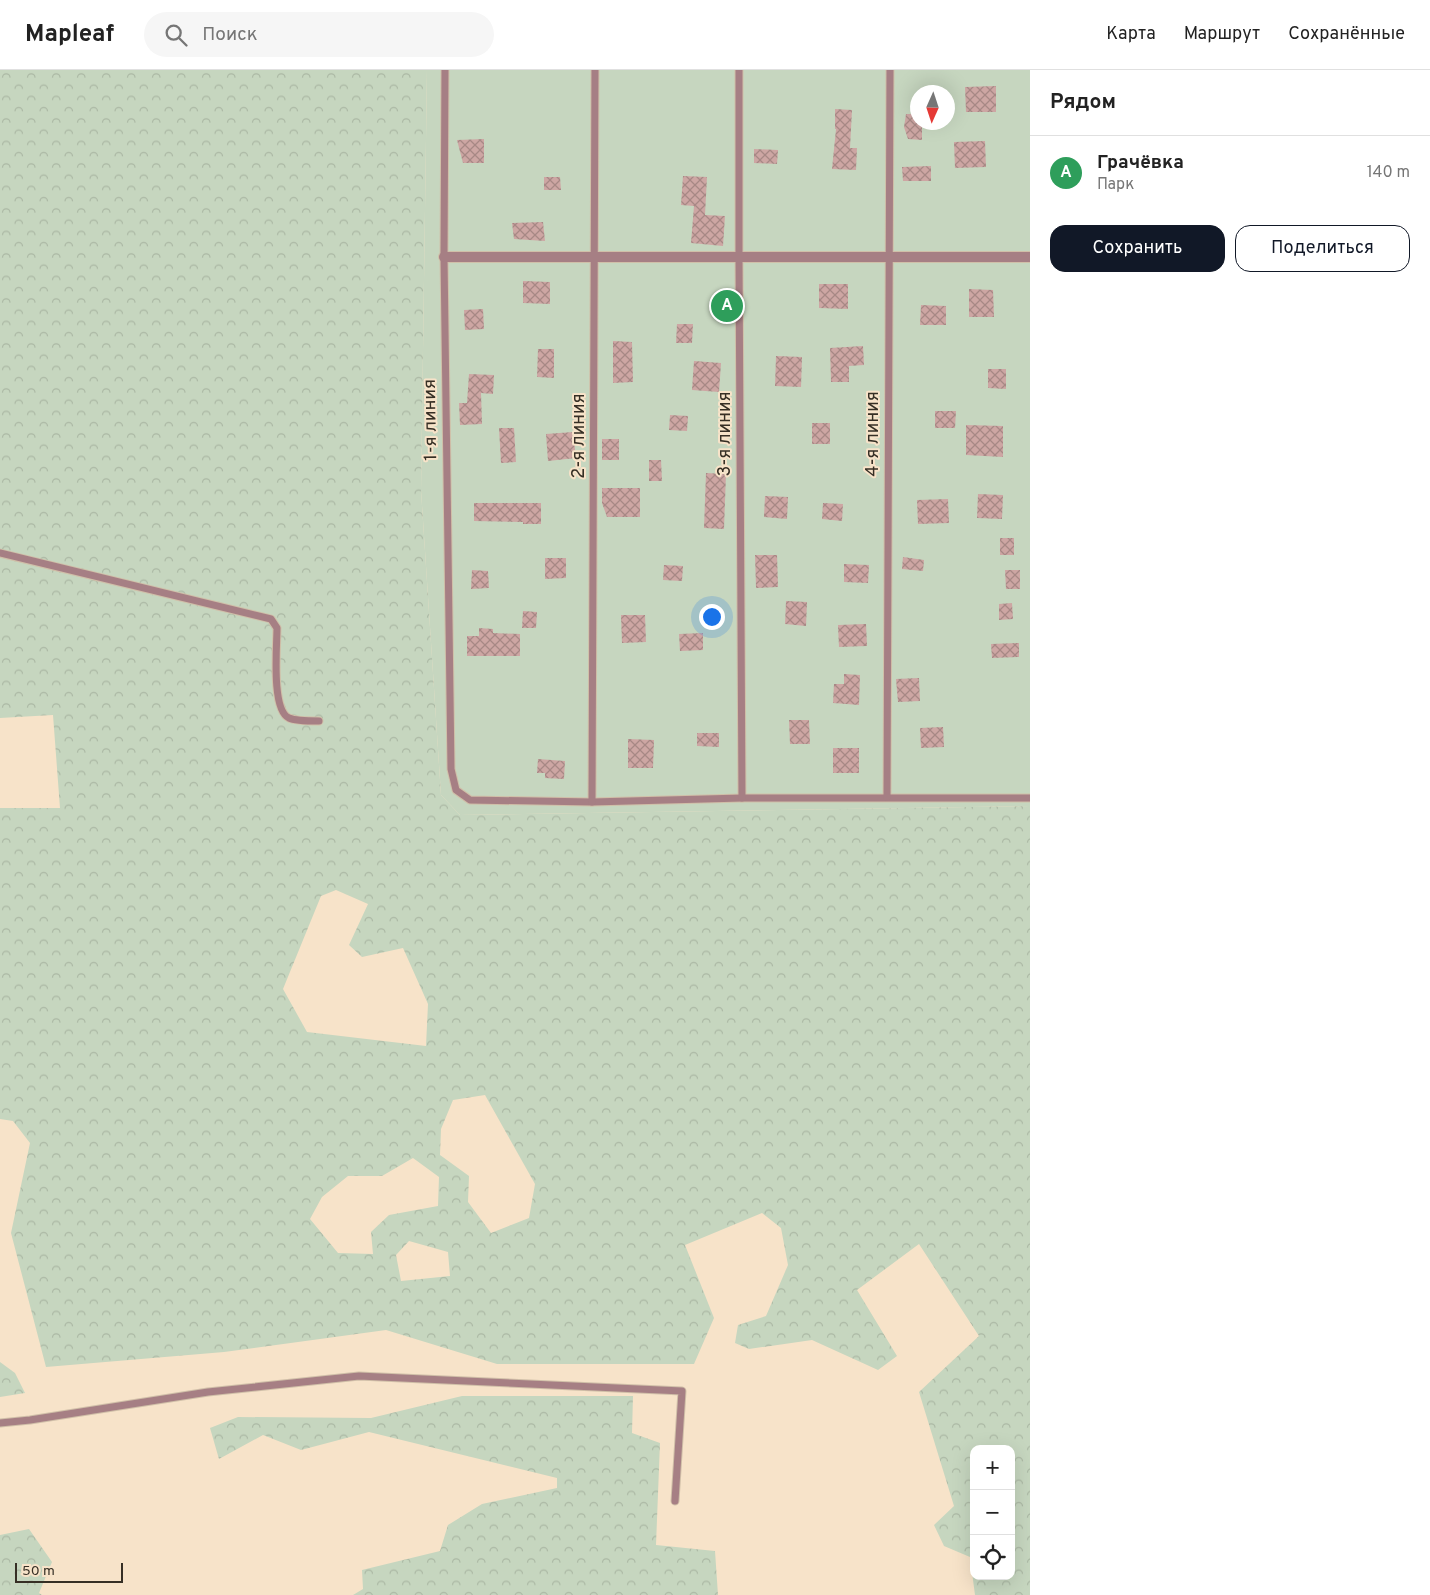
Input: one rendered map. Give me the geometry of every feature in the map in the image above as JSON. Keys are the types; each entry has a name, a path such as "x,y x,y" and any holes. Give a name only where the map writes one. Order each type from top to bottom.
{"street":[{"path":"444,257 1030,257"}],"lane":[{"name":"1-я линия","path":"445,70 444,257 451,769 456,790 470,800 592,802 742,798 1030,798"},
{"name":"2-я линия","path":"592,802 595,70"},
{"name":"3-я линия","path":"740,70 739,257 742,798"},
{"name":"4-я линия","path":"887,797 890,70"},
{"path":"0,553 271,620 277,628 277,698 281,711 288,718 320,722"},
{"path":"0,1423 208,1392 359,1376 682,1391 675,1501"}],"green space":[{"path":"0,70 427,70 421,490 441,795 460,815 1030,806 1030,1595 975,1595 973,1580 1015,1580 1015,1445 970,1445 970,1557 944,1546 934,1525 954,1506 919,1392 979,1336 919,1244 857,1290 897,1356 878,1370 812,1340 749,1349 735,1343 738,1325 766,1316 788,1265 781,1228 762,1213 685,1245 714,1318 694,1364 497,1364 386,1330 224,1352 46,1367 11,1233 30,1143 13,1121 0,1119 0,808 60,808 53,715 0,718","holes":["336,890 368,904 349,945 362,957 403,948 428,1004 426,1046 307,1032 283,989 321,896","485,1095 535,1184 529,1218 491,1233 468,1202 469,1176 440,1155 441,1129 453,1100","413,1158 439,1177 438,1206 389,1215 371,1232 373,1254 338,1253 310,1219 322,1197 348,1176 382,1176","409,1241 448,1252 450,1276 401,1281 396,1255"]},
{"path":"427,70 1030,70 1030,806 460,815 441,795 421,490"},
{"path":"0,1362 15,1373 25,1393 0,1397"},
{"path":"462,1396 633,1396 632,1433 660,1443 656,1545 715,1551 718,1595 353,1595 363,1589 362,1570 440,1551 448,1525 482,1504 557,1488 557,1478 369,1432 301,1450 263,1435 219,1459 210,1428 238,1417 371,1418"},
{"path":"29,1529 52,1562 39,1593 42,1595 0,1595 0,1535"}],"building":[{"path":"996,86 996,112 966,112 965,87"},
{"path":"835,109 852,110 850,148 857,148 856,170 832,169 836,129"},
{"path":"906,114 910,114 910,130 922,130 922,140 908,139 904,127"},
{"path":"484,139 484,163 463,163 457,140"},
{"path":"985,141 986,167 955,168 954,142"},
{"path":"754,149 778,150 777,164 754,163"},
{"path":"931,166 931,181 903,181 902,167"},
{"path":"683,176 707,177 705,215 725,216 723,246 691,243 694,206 681,205"},
{"path":"544,177 560,177 561,190 544,190"},
{"path":"543,222 545,241 514,239 512,223"},
{"path":"523,281 550,282 550,304 523,303"},
{"path":"819,284 848,284 848,309 819,308"},
{"path":"969,289 993,290 994,317 969,317"},
{"path":"921,305 946,306 946,325 920,325"},
{"path":"483,309 484,329 465,330 464,310"},
{"path":"677,324 693,324 692,343 676,343"},
{"path":"613,341 632,342 633,382 613,383"},
{"path":"863,346 864,365 849,366 849,382 831,382 830,348"},
{"path":"538,349 554,349 554,378 537,377"},
{"path":"776,356 802,357 801,387 775,386"},
{"path":"694,361 721,363 719,392 692,390"},
{"path":"988,369 1006,369 1006,389 988,388"},
{"path":"469,374 494,375 493,394 481,393 482,424 460,425 459,403 467,403"},
{"path":"935,411 956,411 955,428 935,428"},
{"path":"670,415 688,416 687,431 669,430"},
{"path":"812,423 830,423 830,444 812,444"},
{"path":"966,425 1003,426 1003,457 966,455"},
{"path":"499,428 514,428 516,462 501,463"},
{"path":"573,432 576,458 548,461 546,434"},
{"path":"602,439 619,439 619,460 602,460"},
{"path":"649,460 661,460 662,481 649,481"},
{"path":"706,473 726,474 724,529 704,528"},
{"path":"602,488 640,488 640,517 607,517 602,503"},
{"path":"978,494 1003,495 1002,519 977,518"},
{"path":"765,496 788,497 787,519 764,517"},
{"path":"948,499 949,523 918,524 917,500"},
{"path":"474,503 541,503 541,524 474,521"},
{"path":"823,503 843,504 842,521 822,519"},
{"path":"1000,538 1014,538 1014,555 1000,555"},
{"path":"755,555 777,555 778,587 756,588"},
{"path":"903,557 924,560 923,571 902,569"},
{"path":"545,558 566,558 566,578 545,579"},
{"path":"844,564 869,565 868,583 844,582"},
{"path":"664,565 683,566 682,581 663,580"},
{"path":"472,570 488,571 489,588 471,589"},
{"path":"1005,570 1020,570 1020,589 1006,589"},
{"path":"786,601 807,602 806,626 785,624"},
{"path":"1012,603 1013,619 999,620 999,604"},
{"path":"523,611 537,612 536,628 522,628"},
{"path":"621,615 645,615 646,642 622,643"},
{"path":"866,624 867,646 839,647 838,625"},
{"path":"479,628 493,629 493,633 520,634 520,656 467,656 467,636 479,636"},
{"path":"703,633 703,650 680,651 679,634"},
{"path":"1019,643 1019,657 992,658 991,644"},
{"path":"844,674 860,675 859,705 833,703 834,684 844,684"},
{"path":"919,678 920,701 898,702 896,679"},
{"path":"789,720 809,720 810,744 790,744"},
{"path":"943,727 944,747 921,748 920,728"},
{"path":"697,733 719,733 719,747 697,746"},
{"path":"628,739 654,740 653,768 628,768"},
{"path":"833,748 859,748 859,773 833,773"},
{"path":"538,759 565,761 564,779 545,778 545,773 537,773"}],"place":[{"name":"Грачёвка","path":"727,306"}]}
